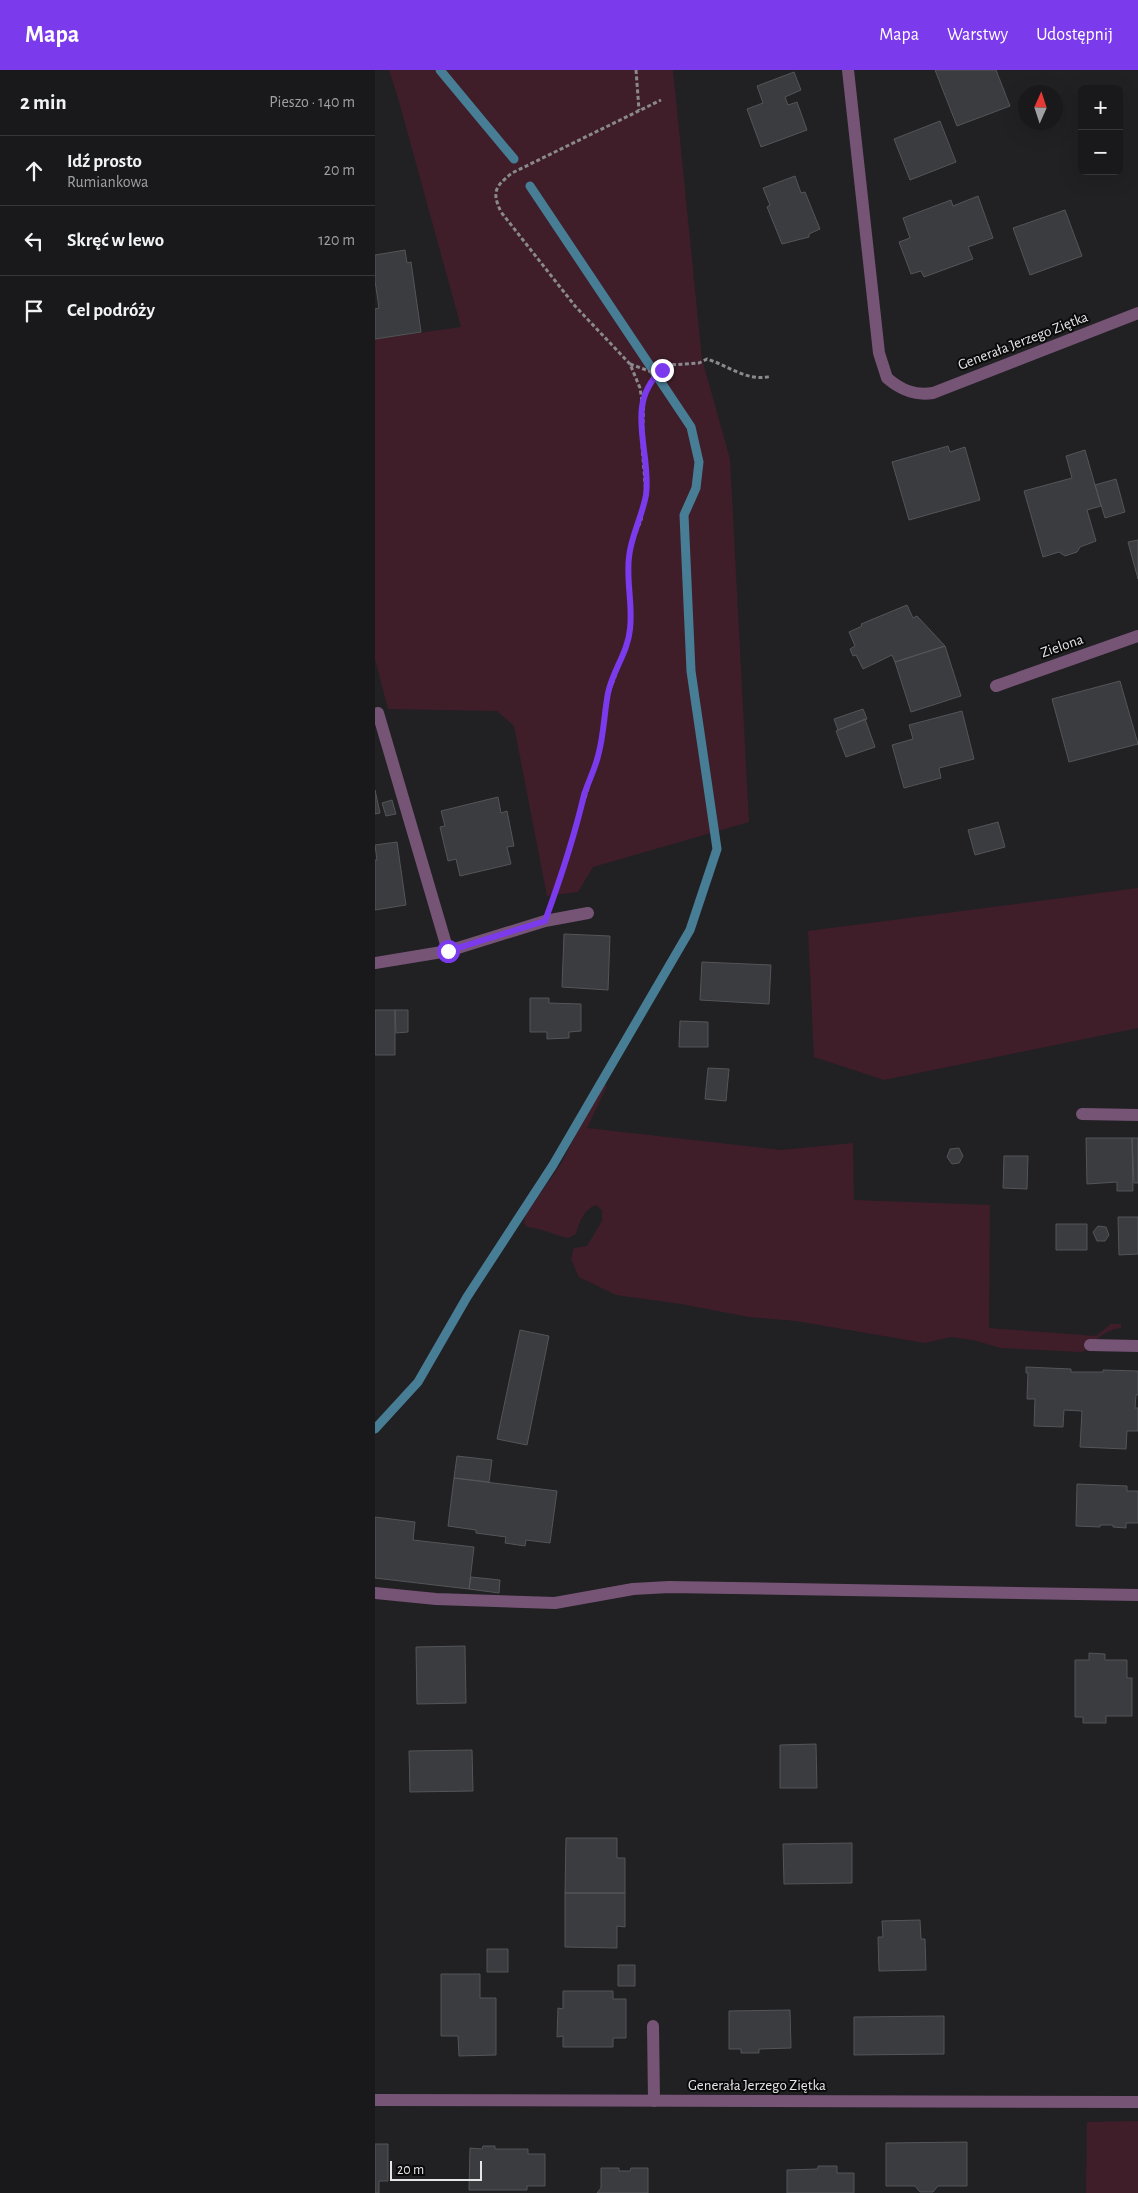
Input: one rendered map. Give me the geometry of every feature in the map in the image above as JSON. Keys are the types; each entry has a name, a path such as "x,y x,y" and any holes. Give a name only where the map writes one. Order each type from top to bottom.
{"street":[{"name":"Generała Jerzego Ziętka","path":"848,70 880,360 887,378 902,389 918,394 943,390 1138,313"},
{"name":"Zielona","path":"996,686 1138,636"},
{"path":"378,713 448,951"},
{"path":"375,964 448,951 545,921 588,913"},
{"path":"1082,1114 1138,1115"},
{"path":"1090,1345 1138,1346"},
{"path":"375,1593 529,1603 555,1603 633,1589 669,1587 1138,1595"},
{"path":"653,2026 654,2101"},
{"name":"Generała Jerzego Ziętka","path":"375,2100 1138,2102"}],"path":[{"path":"635,70 639,110"},
{"path":"545,921 598,756 609,692 625,650 630,629 629,556 631,544 641,520 646,494 642,445 642,405 640,388 630,364 575,306 501,212 494,198 496,190 512,173 661,100"},
{"path":"642,405 644,394 655,376 670,365 699,363 707,359 753,377 763,379 771,376"},
{"path":"630,364 655,376"}],"shaded area":[{"path":"389,70 673,70 702,359 730,459 749,822 593,867 578,892 547,896 514,726 497,711 388,709 375,659 375,339 461,327"},
{"path":"1138,888 1138,1028 884,1080 814,1057 808,931"},
{"path":"605,1084 607,1086 587,1128 781,1150 853,1143 854,1200 990,1205 989,1328 1096,1336 1111,1324 1121,1324 1121,1328 1107,1332 1086,1346 1085,1351 1080,1352 1001,1348 973,1340 951,1337 925,1343 796,1321 749,1317 681,1304 616,1295 579,1277 571,1259 574,1248 587,1246 602,1221 602,1210 596,1205 585,1213 576,1234 568,1238 527,1227 524,1223 525,1216 562,1162 580,1126"},
{"path":"1138,2121 1138,2193 1086,2193 1087,2122"}],"building":[{"path":"935,70 996,70 1010,106 957,126"},
{"path":"794,72 801,90 785,97 788,105 797,102 807,130 761,147 747,109 763,103 757,86"},
{"path":"940,121 956,162 910,180 894,139"},
{"path":"795,176 801,193 805,192 820,229 809,234 809,237 782,244 767,207 770,205 763,188"},
{"path":"978,196 993,238 968,247 973,259 924,277 921,271 911,274 899,242 910,238 903,218 951,200 953,206"},
{"path":"1065,210 1082,256 1030,275 1013,228"},
{"path":"405,250 407,263 411,262 421,332 375,339 375,309 379,308 375,281 375,255"},
{"path":"948,446 950,452 965,447 980,500 909,520 892,462"},
{"path":"1085,450 1101,506 1087,510 1096,541 1080,547 1077,552 1065,556 1059,552 1043,557 1024,491 1072,478 1066,456"},
{"path":"1116,479 1125,512 1105,518 1095,485"},
{"path":"1138,540 1138,579 1128,542"},
{"path":"907,605 913,618 917,616 945,646 895,662 892,655 863,669 856,655 853,656 850,649 855,646 849,632 862,626 861,624"},
{"path":"945,646 961,696 911,712 895,662"},
{"path":"1120,681 1138,744 1069,762 1052,699"},
{"path":"863,709 867,719 838,730 834,719"},
{"path":"962,711 974,759 939,768 941,778 904,788 892,745 913,739 909,725"},
{"path":"865,719 875,747 846,757 836,731"},
{"path":"375,790 380,813 375,814"},
{"path":"498,797 501,813 507,811 514,846 507,847 511,864 460,876 456,859 448,861 440,827 445,826 441,811"},
{"path":"392,800 396,814 386,816 382,803"},
{"path":"998,822 1005,847 975,855 968,830"},
{"path":"397,842 406,905 375,910 375,860 377,860 375,845"},
{"path":"564,934 610,936 608,990 562,987"},
{"path":"702,962 771,965 769,1004 700,1000"},
{"path":"530,998 549,998 549,1003 581,1004 581,1031 569,1032 569,1038 547,1039 547,1032 530,1032"},
{"path":"375,1010 395,1010 395,1055 375,1055"},
{"path":"395,1010 408,1010 408,1032 396,1033"},
{"path":"680,1021 708,1022 708,1047 679,1047"},
{"path":"708,1068 729,1069 726,1101 705,1099"},
{"path":"1086,1138 1132,1138 1133,1191 1117,1191 1117,1182 1087,1184"},
{"path":"1132,1138 1138,1138 1138,1183 1134,1183"},
{"path":"959,1148 963,1156 959,1163 952,1164 947,1157 950,1149"},
{"path":"1004,1156 1028,1156 1027,1189 1003,1188"},
{"path":"1118,1217 1138,1217 1138,1254 1119,1255"},
{"path":"1056,1224 1087,1224 1087,1250 1056,1250"},
{"path":"1098,1226 1106,1227 1109,1235 1105,1241 1097,1241 1093,1232"},
{"path":"520,1330 549,1336 527,1445 497,1439"},
{"path":"1026,1367 1071,1369 1071,1372 1103,1372 1103,1370 1138,1371 1138,1395 1136,1395 1135,1408 1138,1408 1138,1431 1127,1431 1126,1449 1080,1447 1082,1411 1064,1410 1063,1427 1034,1426 1035,1399 1027,1399 1028,1373 1026,1373"},
{"path":"457,1456 492,1460 489,1482 454,1478"},
{"path":"454,1478 557,1491 550,1543 526,1540 525,1546 505,1543 506,1537 476,1533 476,1530 448,1526"},
{"path":"1077,1484 1127,1486 1127,1491 1138,1491 1138,1523 1126,1523 1126,1528 1113,1527 1113,1525 1100,1525 1100,1527 1076,1526"},
{"path":"375,1517 415,1522 413,1540 474,1547 469,1589 375,1578"},
{"path":"471,1577 500,1580 499,1593 469,1589"},
{"path":"465,1646 466,1703 417,1704 416,1647"},
{"path":"1089,1653 1105,1654 1105,1660 1127,1660 1127,1678 1132,1678 1132,1716 1106,1716 1106,1723 1083,1723 1083,1717 1075,1717 1075,1660 1089,1660"},
{"path":"816,1744 817,1788 780,1788 780,1745"},
{"path":"472,1750 473,1791 410,1792 409,1751"},
{"path":"566,1838 617,1838 617,1858 625,1858 625,1893 565,1893"},
{"path":"852,1843 852,1883 784,1884 783,1844"},
{"path":"565,1893 625,1893 625,1927 617,1926 617,1948 565,1947"},
{"path":"920,1920 921,1939 925,1939 926,1970 879,1971 878,1937 883,1937 882,1921"},
{"path":"487,1949 508,1949 508,1972 487,1972"},
{"path":"618,1965 635,1965 635,1986 618,1986"},
{"path":"441,1974 480,1974 480,1998 496,1998 496,2055 459,2056 458,2036 441,2036"},
{"path":"563,1991 613,1991 613,1999 626,1999 626,2038 613,2038 613,2047 563,2047 563,2036 557,2037 558,2008 563,2009"},
{"path":"790,2010 791,2048 759,2049 759,2053 741,2053 741,2049 729,2049 729,2011"},
{"path":"944,2016 944,2054 854,2055 854,2017"},
{"path":"967,2142 967,2186 938,2186 933,2192 920,2192 915,2186 886,2186 886,2143"},
{"path":"375,2144 388,2144 388,2181 379,2181 379,2193 375,2193"},
{"path":"483,2146 495,2146 495,2149 528,2149 528,2154 545,2154 545,2186 527,2186 527,2190 469,2190 470,2148 482,2149"},
{"path":"818,2166 837,2166 837,2173 854,2173 854,2193 787,2193 787,2170 818,2169"},
{"path":"601,2168 619,2168 619,2171 630,2171 631,2168 648,2168 648,2193 597,2193 601,2188"}],"waterway":[{"path":"440,70 514,159"},
{"path":"375,1429 418,1382 467,1297 553,1165 690,930 717,849 691,671 684,515 696,488 699,462 691,427 530,186"}],"route":[{"path":"448,951 545,921 598,756 609,692 625,650 630,629 629,556 631,544 641,520 646,494 642,445 642,405 644,394 653,377 662,370"}]}
